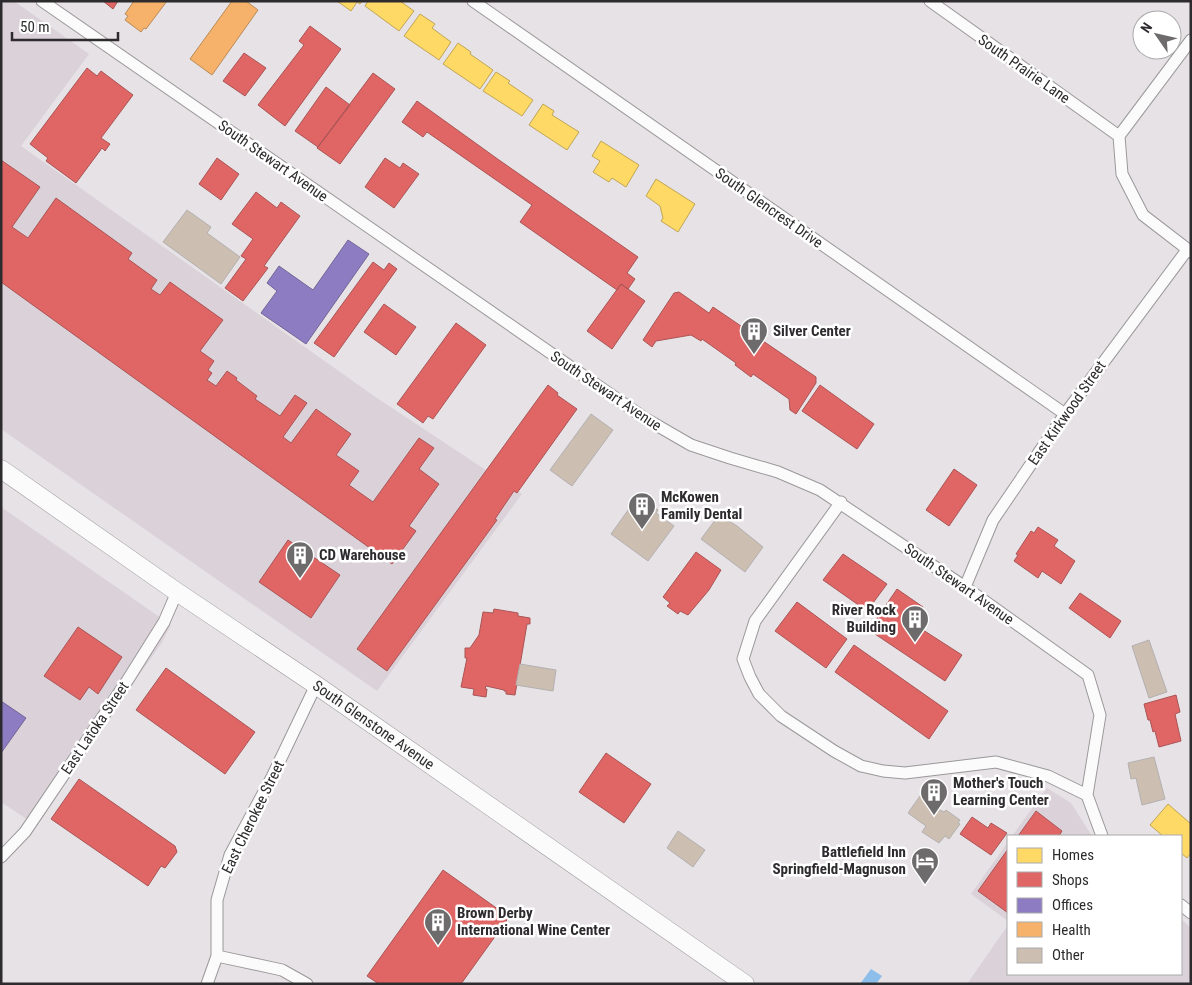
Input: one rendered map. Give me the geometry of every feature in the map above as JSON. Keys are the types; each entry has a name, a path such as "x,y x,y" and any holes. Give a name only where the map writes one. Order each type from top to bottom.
{"main road":[{"name":"South Glenstone Avenue","path":"1,469 177,592 316,685 745,984"}],"street":[{"name":"South Stewart Avenue","path":"42,1 644,418 691,444 800,480 841,502 965,587 1088,675 1100,715 1087,795"},
{"name":"South Glencrest Drive","path":"473,1 1065,414"},
{"name":"South Prairie Lane","path":"930,1 1119,136"},
{"path":"1189,251 1144,215 1122,174 1119,136 1191,40"},
{"name":"East Kirkwood Street","path":"965,587 993,520 1065,414 1189,251"},
{"path":"841,502 755,622 743,659 759,694 781,716 834,752 862,766 883,771 905,773 996,762 1048,776 1087,795 1102,835"},
{"name":"East Latoka Street","path":"1,857 25,832 127,681 164,622 177,592"},
{"name":"East Cherokee Street","path":"208,984 217,956 217,900 230,855 272,777 316,685"},
{"path":"217,956 282,970 307,984"}],"shaded area":[{"path":"1,1 14,1 89,54 21,146 374,396 522,494 377,691 1,429"},
{"path":"1,507 171,625 161,644 34,824 1,802"},
{"path":"1047,788 1071,803 1091,835 1013,835"},
{"path":"1007,843 1007,920 971,894"},
{"path":"1182,920 1191,928 1191,984 967,984 1007,926 1007,975 1182,975"}],"water":[{"path":"871,969 882,976 876,984 860,984"}],"building: Homes":[{"path":"337,1 362,1 360,4 357,2 351,11"},
{"path":"368,1 400,1 414,11 399,31 365,6"},
{"path":"420,14 435,24 432,28 451,42 439,60 404,36"},
{"path":"458,43 493,70 480,89 443,64"},
{"path":"496,72 510,81 508,83 533,100 522,116 483,91"},
{"path":"543,104 554,111 552,115 579,132 567,150 529,125"},
{"path":"601,141 639,165 626,187 612,178 609,182 593,172 600,161 592,156"},
{"path":"656,179 695,204 678,232 661,221 663,218 660,206 646,196"},
{"path":"1168,804 1191,824 1191,853 1187,858 1182,854 1182,835 1162,835 1150,825"}],"building: Shops":[{"path":"103,1 118,1 113,9"},
{"path":"310,26 341,49 285,126 258,105 304,45 299,41"},
{"path":"244,53 266,68 245,96 223,81"},
{"path":"87,68 97,76 101,71 133,95 101,138 110,144 105,151 102,148 76,183 46,161 48,158 30,144"},
{"path":"373,73 395,89 340,164 317,148"},
{"path":"326,87 350,105 318,147 295,131"},
{"path":"417,101 638,257 627,273 635,279 628,289 621,284 617,290 520,222 532,205 427,132 423,137 402,122"},
{"path":"217,158 239,174 221,200 199,184"},
{"path":"385,158 400,168 403,163 419,174 394,208 365,187"},
{"path":"1,160 40,187 12,227 28,238 56,198 132,253 128,259 157,280 151,289 160,295 170,282 223,320 200,351 214,361 208,370 212,373 207,380 216,386 227,371 257,396 255,399 280,416 295,395 307,403 283,437 291,443 316,409 351,434 336,455 359,471 349,485 373,502 419,438 434,448 419,469 439,484 409,526 416,531 392,564 1,282"},
{"path":"256,192 277,208 281,202 300,216 264,266 268,268 243,301 225,288 246,259 241,256 253,239 232,224"},
{"path":"373,262 384,270 389,263 397,269 334,357 314,343"},
{"path":"621,284 645,301 612,349 587,331"},
{"name":"Silver Center","path":"679,292 709,313 713,307 816,377 816,383 796,414 790,410 789,399 753,374 751,377 735,365 736,363 702,339 701,341 691,335 656,341 652,347 643,340 674,293"},
{"path":"384,304 416,327 396,355 364,332"},
{"path":"456,323 486,345 433,419 428,416 423,423 397,404"},
{"path":"548,385 558,393 557,395 577,409 517,493 514,491 495,519 497,520 387,671 357,649"},
{"path":"820,385 874,424 857,449 802,411"},
{"path":"954,469 977,485 949,526 926,510"},
{"path":"1038,527 1058,540 1054,546 1075,561 1061,584 1042,571 1038,578 1014,561 1018,555 1016,554 1031,531 1034,533"},
{"name":"CD Warehouse","path":"288,540 340,575 311,618 259,582"},
{"path":"696,552 721,570 709,590 688,615 680,611 678,614 667,606 670,603 663,597"},
{"path":"843,554 887,584 867,611 823,580"},
{"name":"River Rock Building","path":"897,589 923,607 917,616 921,619 923,630 962,655 945,681 869,630"},
{"path":"1080,593 1121,621 1110,638 1069,608"},
{"path":"797,602 847,639 826,668 775,631"},
{"path":"494,609 518,613 518,616 530,618 530,624 527,624 515,695 506,694 504,690 486,686 486,697 473,695 474,689 461,687 467,658 465,658 465,648 470,648 479,635 483,612 493,613"},
{"path":"78,627 122,657 98,694 89,687 80,700 44,676"},
{"path":"854,645 948,711 929,739 835,672"},
{"path":"166,668 255,732 225,774 136,710"},
{"path":"1176,695 1180,712 1175,714 1181,741 1159,747 1144,704"},
{"path":"606,753 651,784 624,823 579,792"},
{"path":"79,779 175,846 177,852 165,868 161,866 148,886 51,819"},
{"path":"1036,811 1062,831 1060,835 1019,835"},
{"path":"972,817 988,828 991,823 1007,833 991,855 960,834"},
{"path":"1007,850 1007,912 978,891"},
{"name":"Brown Derby International Wine Center","path":"443,870 509,917 461,984 379,984 367,976"}],"building: Offices":[{"path":"348,240 369,254 306,344 261,313 277,291 267,283 279,266 313,290"},
{"path":"1,701 26,718 1,753"}],"building: Health":[{"path":"134,1 167,1 146,29 144,28 141,32 125,20 128,16 125,14"},
{"path":"232,1 246,1 258,10 212,75 190,59"}],"building: Other":[{"path":"187,210 211,227 207,233 240,257 221,284 163,242"},
{"path":"591,414 613,430 572,486 550,470"},
{"name":"McKowen Family Dental","path":"636,499 658,510 656,513 674,526 648,561 611,534"},
{"path":"719,515 737,526 763,547 745,572 701,539"},
{"path":"1149,640 1167,692 1149,698 1132,646"},
{"path":"520,664 556,670 553,691 516,685"},
{"path":"1154,757 1165,799 1142,805 1136,778 1131,779 1128,763"},
{"name":"Mother's Touch Learning Center","path":"920,796 933,805 936,802 941,805 938,809 944,812 946,810 960,820 958,823 960,824 949,839 945,836 939,843 922,832 926,826 908,813"},
{"path":"678,831 705,850 693,867 667,848"}],"place":[{"name":"Silver Center","path":"754,355"},
{"name":"McKowen Family Dental","path":"642,530"},
{"name":"CD Warehouse","path":"300,579"},
{"name":"River Rock Building","path":"915,643"},
{"name":"Mother's Touch Learning Center","path":"934,816"},
{"name":"Battlefield Inn Springfield-Magnuson","path":"925,885"},
{"name":"Brown Derby International Wine Center","path":"438,946"}]}
